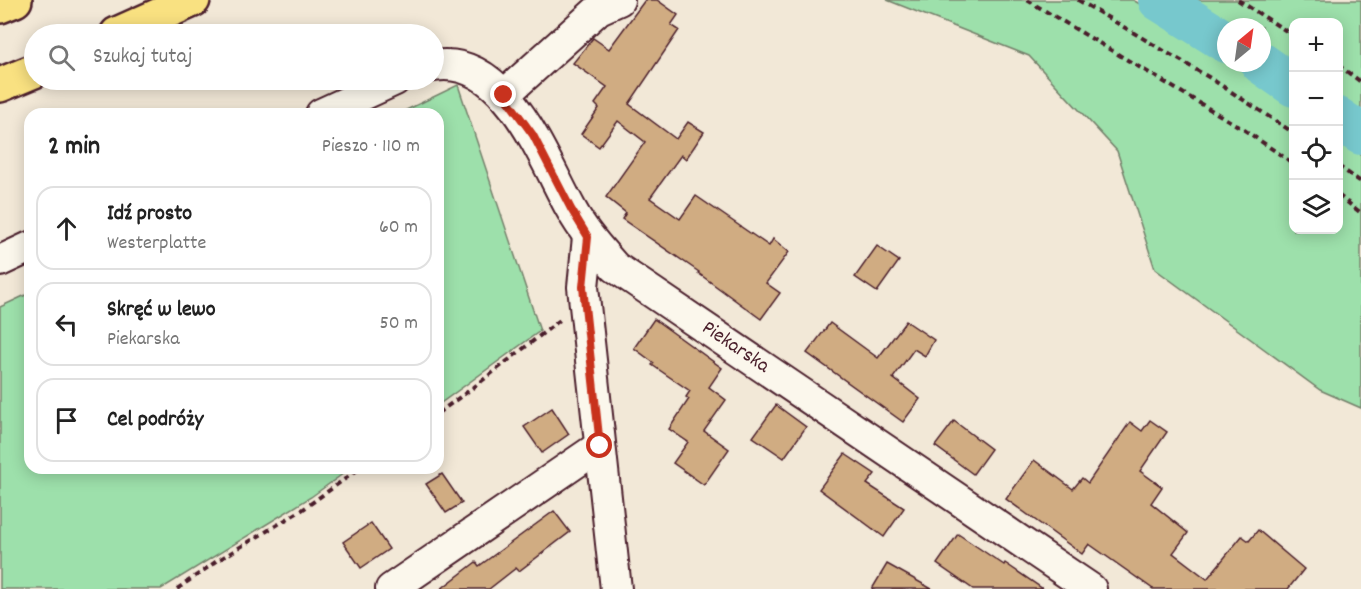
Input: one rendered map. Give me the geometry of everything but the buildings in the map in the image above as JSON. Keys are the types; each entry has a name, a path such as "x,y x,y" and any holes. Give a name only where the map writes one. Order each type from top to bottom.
{"highway":[{"path":"0,6 15,0"},
{"path":"140,24 194,0"},
{"path":"0,86 24,75"}],"street":[{"path":"504,95 599,9 619,0"},
{"name":"Piekarska","path":"444,64 465,68 487,80 504,95 533,135 588,237 615,267 1091,589"},
{"path":"334,108 373,90"},
{"path":"588,237 583,287 584,300 616,589"},
{"path":"0,261 24,251"},
{"path":"391,589 600,446"}],"path":[{"path":"1027,0 1243,129 1289,161"},
{"path":"1078,0 1210,78 1289,129"},
{"path":"1238,0 1289,33"},
{"path":"1343,69 1361,82"},
{"path":"1343,169 1361,182"},
{"path":"1343,199 1361,213"},
{"path":"444,409 584,300"},
{"path":"177,589 217,561 302,510 352,474"}],"green space":[{"path":"887,0 1133,0 1217,50 1217,72 1256,72 1289,96 1289,234 1343,234 1343,136 1361,150 1361,408 1320,390 1155,269 1117,151 1029,56"},
{"path":"1181,0 1361,0 1361,122 1343,108 1343,18 1289,18 1289,70 1271,57 1271,18 1217,18 1217,22"},
{"path":"458,85 540,331 444,401 444,108 410,108"},
{"path":"24,296 24,474 343,474 311,497 161,589 0,589 0,307"}],"waterway":[{"path":"1159,0 1217,36"},
{"path":"1271,70 1289,83"},
{"path":"1343,121 1361,134"}],"route":[{"path":"504,95 533,135 588,237 583,287 600,446"}]}
